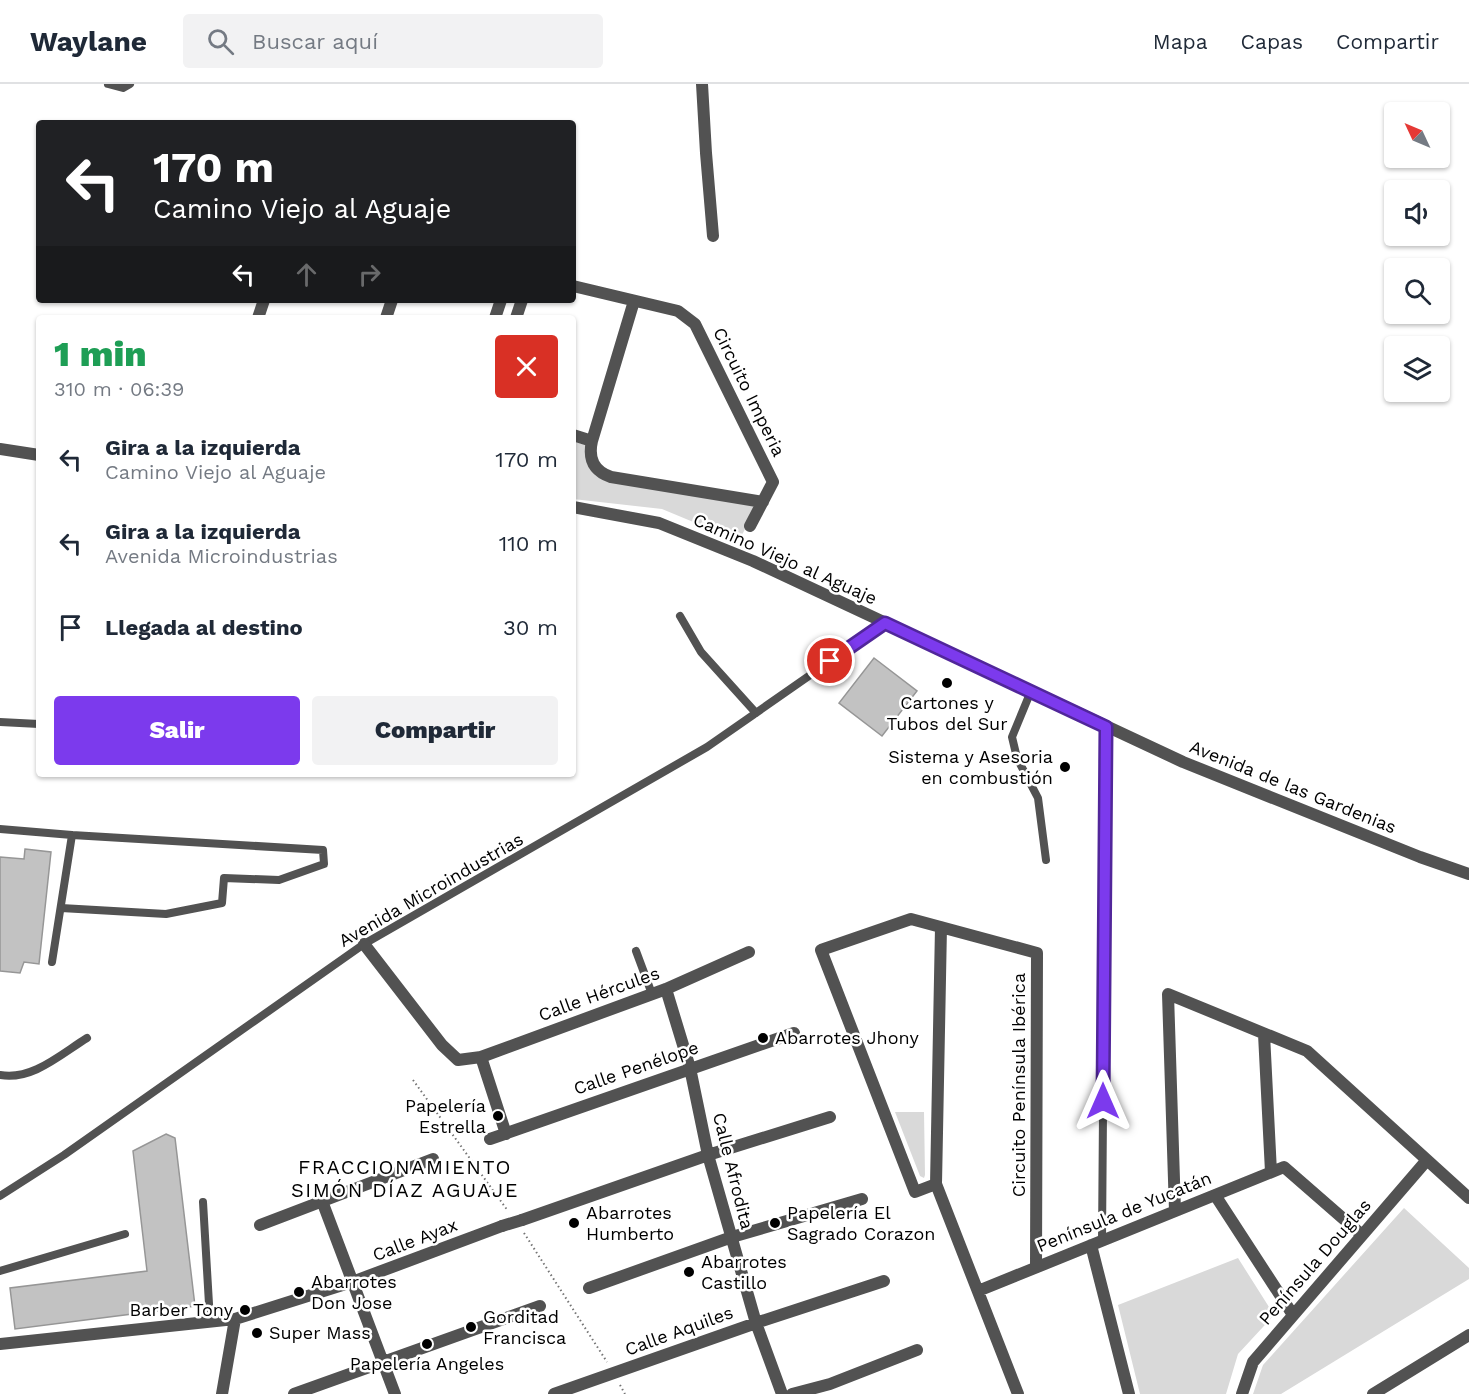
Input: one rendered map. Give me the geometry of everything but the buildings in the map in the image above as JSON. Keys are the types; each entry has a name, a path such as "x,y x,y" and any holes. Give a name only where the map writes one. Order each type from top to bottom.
{"street":[{"path":"702,84 713,236"},
{"name":"Circuito Imperia","path":"576,287 678,311 695,324 773,482 750,526"},
{"path":"634,301 592,441 590,449 592,462 601,474 611,477 763,502"},
{"path":"576,436 592,441"},
{"path":"0,449 36,455"},
{"name":"Camino Viejo al Aguaje","path":"576,508 659,523 753,561 1106,727"},
{"name":"Avenida de las Gardenias","path":"1106,727 1183,762 1420,857 1469,874"},
{"name":"Circuito Península Ibérica","path":"936,1184 915,1192 821,950 911,919 1037,952 1036,1267"},
{"path":"941,927 936,1184 1018,1394"},
{"name":"Calle Hércules","path":"364,944 442,1045 458,1060 482,1057 666,989 749,952"},
{"name":"Calle Afrodita","path":"666,989 690,1068 708,1155 756,1323 782,1394"},
{"path":"1175,1211 1168,994 1307,1051 1469,1198"},
{"name":"Calle Penélope","path":"490,1139 794,1033"},
{"path":"1264,1034 1271,1172"},
{"path":"482,1057 506,1134"},
{"name":"Calle Ayax","path":"0,1344 235,1319 352,1282 502,1226 708,1155 830,1117"},
{"path":"260,1225 432,1159"},
{"name":"Península Douglas","path":"1242,1394 1253,1362 1427,1160"},
{"name":"Península de Yucatán","path":"978,1291 1284,1167 1362,1235"},
{"path":"1215,1195 1293,1315"},
{"path":"589,1288 732,1237 862,1199"},
{"path":"322,1201 395,1394"},
{"path":"1096,1243 1129,1394"},
{"name":"Calle Aquiles","path":"554,1394 884,1281"},
{"path":"294,1394 540,1306"},
{"path":"222,1394 235,1319"},
{"path":"1373,1394 1469,1335"},
{"path":"792,1394 833,1389 917,1350"}],"lane":[{"path":"108,84 123,88 130,84"},
{"path":"680,616 701,652 756,713"},
{"name":"Avenida Microindustrias","path":"0,1196 64,1155 364,944 707,747 885,623"},
{"path":"1031,691 1012,737 1017,758 1038,798 1047,860"},
{"path":"0,722 36,724"},
{"path":"1096,1243 1106,727"},
{"path":"0,829 72,836 323,850 324,864 279,880 224,878 222,903 166,914 61,908"},
{"path":"52,962 72,836"},
{"path":"636,951 652,994"},
{"path":"0,1075 12,1077 30,1073 87,1038"},
{"path":"203,1202 210,1321"},
{"path":"0,1270 125,1234"}],"shaded area":[{"path":"576,442 586,445 598,475 757,505 739,541 662,509 576,499"},
{"path":"895,1112 924,1112 924,1178 920,1176"},
{"path":"1404,1208 1469,1268 1469,1279 1281,1394 1253,1394 1263,1365"},
{"path":"1238,1258 1274,1315 1238,1354 1226,1394 1140,1394 1118,1305"}],"place":[{"name":"Cartones y Tubos del Sur","path":"947,683"},
{"name":"Sistema y Asesoria en combustión","path":"1065,767"},
{"name":"Abarrotes Jhony","path":"763,1038"},
{"name":"Papelería Estrella","path":"498,1116"},
{"name":"Abarrotes Humberto","path":"574,1223"},
{"name":"Papelería El Sagrado Corazon","path":"775,1223"},
{"name":"Abarrotes Castillo","path":"689,1272"},
{"name":"Abarrotes Don Jose","path":"299,1292"},
{"name":"Barber Tony","path":"245,1310"},
{"name":"Gorditad Francisca","path":"471,1327"},
{"name":"Super Mass","path":"257,1333"},
{"name":"Papelería Angeles","path":"427,1344"}],"district":[{"name":"FRACCIONAMIENTO SIMÓN DÍAZ AGUAJE","path":"405,1178"}],"route":[{"path":"830,661 885,623 1106,727 1103,1101"}]}
